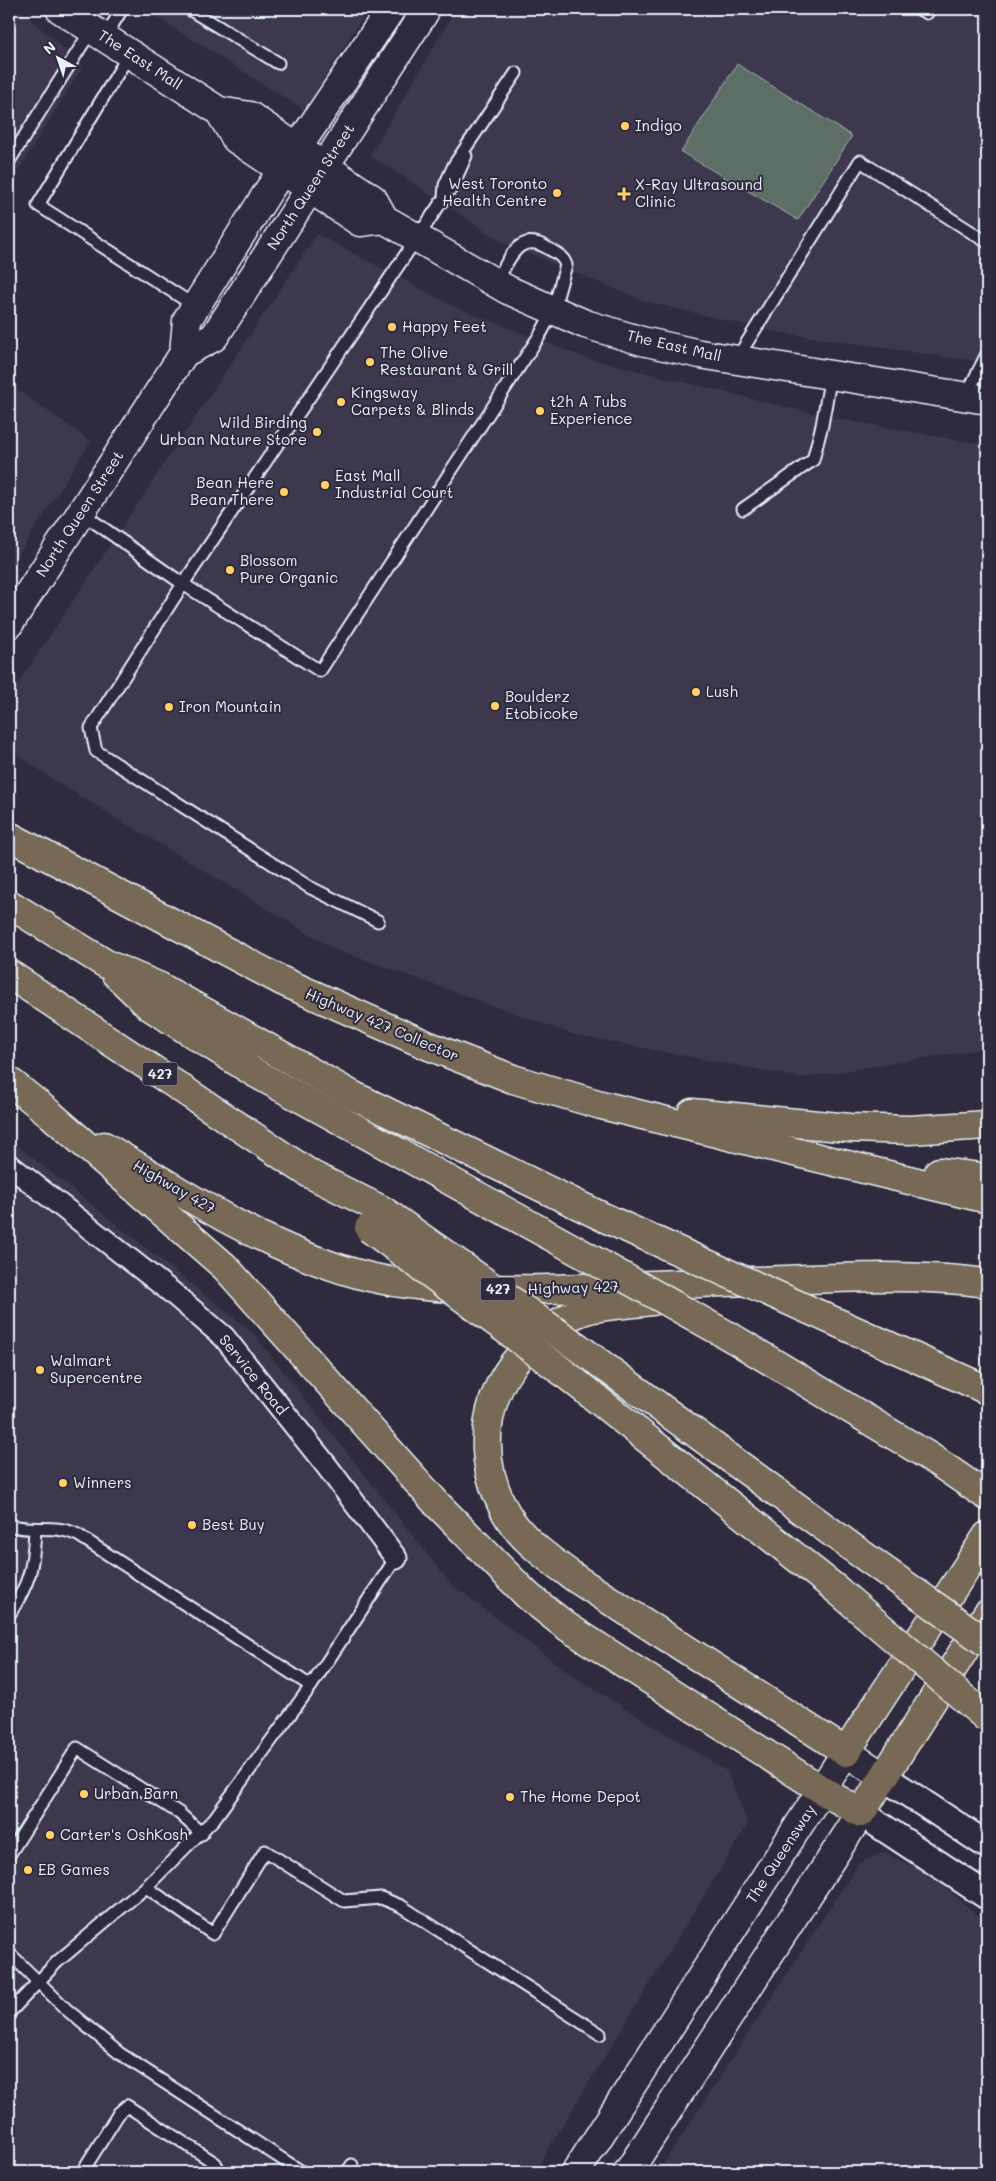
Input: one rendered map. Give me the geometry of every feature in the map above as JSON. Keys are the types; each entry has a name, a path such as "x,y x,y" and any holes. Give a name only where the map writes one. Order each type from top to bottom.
{"main road":[{"name":"The East Mall","path":"60,9 219,111 250,116 290,159 310,189 360,222 384,220 417,237 496,284 585,324 642,341 736,360 977,398"},
{"name":"North Queen Street","path":"9,624 184,353 187,320 195,306 290,159 391,9"},
{"name":"North Queen Street","path":"184,353 214,337 425,9"},
{"name":"The East Mall","path":"290,159 325,167 373,199 384,220"},
{"name":"Highway 427 Collector","path":"9,836 282,981 429,1046 513,1079 601,1105 780,1149"},
{"path":"9,904 106,964 160,987 352,1095 605,1218 987,1390"},
{"path":"106,964 149,1006 255,1073 734,1339 930,1457 987,1496"},
{"name":"427","path":"9,974 376,1219"},
{"name":"427","path":"9,1081 50,1113"},
{"path":"601,1105 850,1128 910,1130 987,1125"},
{"path":"50,1113 224,1267 438,1505 528,1596 566,1626 861,1814"},
{"name":"Highway 427","path":"50,1113 193,1200 282,1247 358,1274 412,1284 523,1290 822,1278 962,1279 987,1283"},
{"path":"780,1149 987,1178"},
{"path":"780,1149 987,1199"},
{"path":"376,1219 579,1348 987,1644"},
{"path":"376,1219 559,1369 836,1589 987,1718"},
{"path":"822,1278 588,1309 563,1321 532,1343 509,1367 496,1390 490,1414 487,1455 490,1474 506,1512 515,1526 546,1556 578,1580 882,1776"},
{"name":"The Queensway","path":"576,2172 987,1536"},
{"path":"628,2172 861,1814 882,1776 987,1614"}],"street":[{"name":"Service Road","path":"9,1165 170,1291 224,1337 326,1465 396,1558"},
{"path":"882,1776 987,1844"},
{"path":"861,1814 987,1896"}],"lane":[{"path":"9,161 98,33 122,9"},
{"path":"189,9 278,63"},
{"path":"919,9 926,14 930,9"},
{"path":"130,53 38,205 195,306"},
{"path":"378,921 309,887 96,751 91,728 183,584 417,237 451,190 464,164 468,148 516,73"},
{"path":"736,360 860,161 987,242"},
{"path":"80,512 183,584 320,672 540,335 553,310 566,265 561,256 538,242 522,244 514,252 496,284"},
{"path":"977,398 987,354"},
{"path":"743,509 813,460 822,425 831,375"},
{"path":"9,1525 35,1530 58,1528 78,1535 311,1686"},
{"path":"9,1615 27,1586 31,1572 35,1530"},
{"path":"9,2013 37,1981 146,1887 202,1834 232,1797 311,1686 396,1558"},
{"path":"9,1855 77,1748 179,1814 202,1834"},
{"path":"146,1887 213,1934 265,1851 344,1901 381,1898 401,1906 600,2034"},
{"path":"9,1953 66,2009 119,2053 297,2170"},
{"path":"82,2172 119,2113 127,2106 216,2163 220,2172"}],"shaded area":[{"path":"9,9 19,9 83,66 9,185"},
{"path":"144,9 368,9 304,110"},
{"path":"456,9 987,9 987,363 771,331 644,301 502,242 370,155"},
{"path":"317,234 455,307 586,358 823,416 987,445 987,1048 802,1078 575,1035 332,948 55,781 9,749 9,697"},
{"path":"9,384 91,441 9,569"},
{"path":"9,1139 253,1333 450,1583 570,1674 727,1771 748,1824 534,2172 9,2172"},
{"path":"884,1852 933,1877 987,1923 987,2172 658,2172 859,1863"}],"green space":[{"path":"737,64 852,136 798,220 681,152"}],"place":[{"name":"Indigo","path":"625,126"},
{"name":"West Toronto Health Centre","path":"557,193"},
{"name":"X-Ray Ultrasound Clinic","path":"624,194"},
{"name":"Happy Feet","path":"392,327"},
{"name":"The Olive Restaurant & Grill","path":"370,362"},
{"name":"Kingsway Carpets & Blinds","path":"341,402"},
{"name":"t2h A Tubs Experience","path":"540,411"},
{"name":"Wild Birding Urban Nature Store","path":"317,432"},
{"name":"East Mall Industrial Court","path":"325,485"},
{"name":"Bean Here Bean There","path":"284,492"},
{"name":"Blossom Pure Organic","path":"230,570"},
{"name":"Lush","path":"696,692"},
{"name":"Boulderz Etobicoke","path":"495,706"},
{"name":"Iron Mountain","path":"169,707"},
{"name":"Walmart Supercentre","path":"40,1370"},
{"name":"Winners","path":"63,1483"},
{"name":"Best Buy","path":"192,1525"},
{"name":"Urban Barn","path":"84,1794"},
{"name":"The Home Depot","path":"510,1797"},
{"name":"Carter's OshKosh","path":"50,1835"},
{"name":"EB Games","path":"28,1870"}]}
